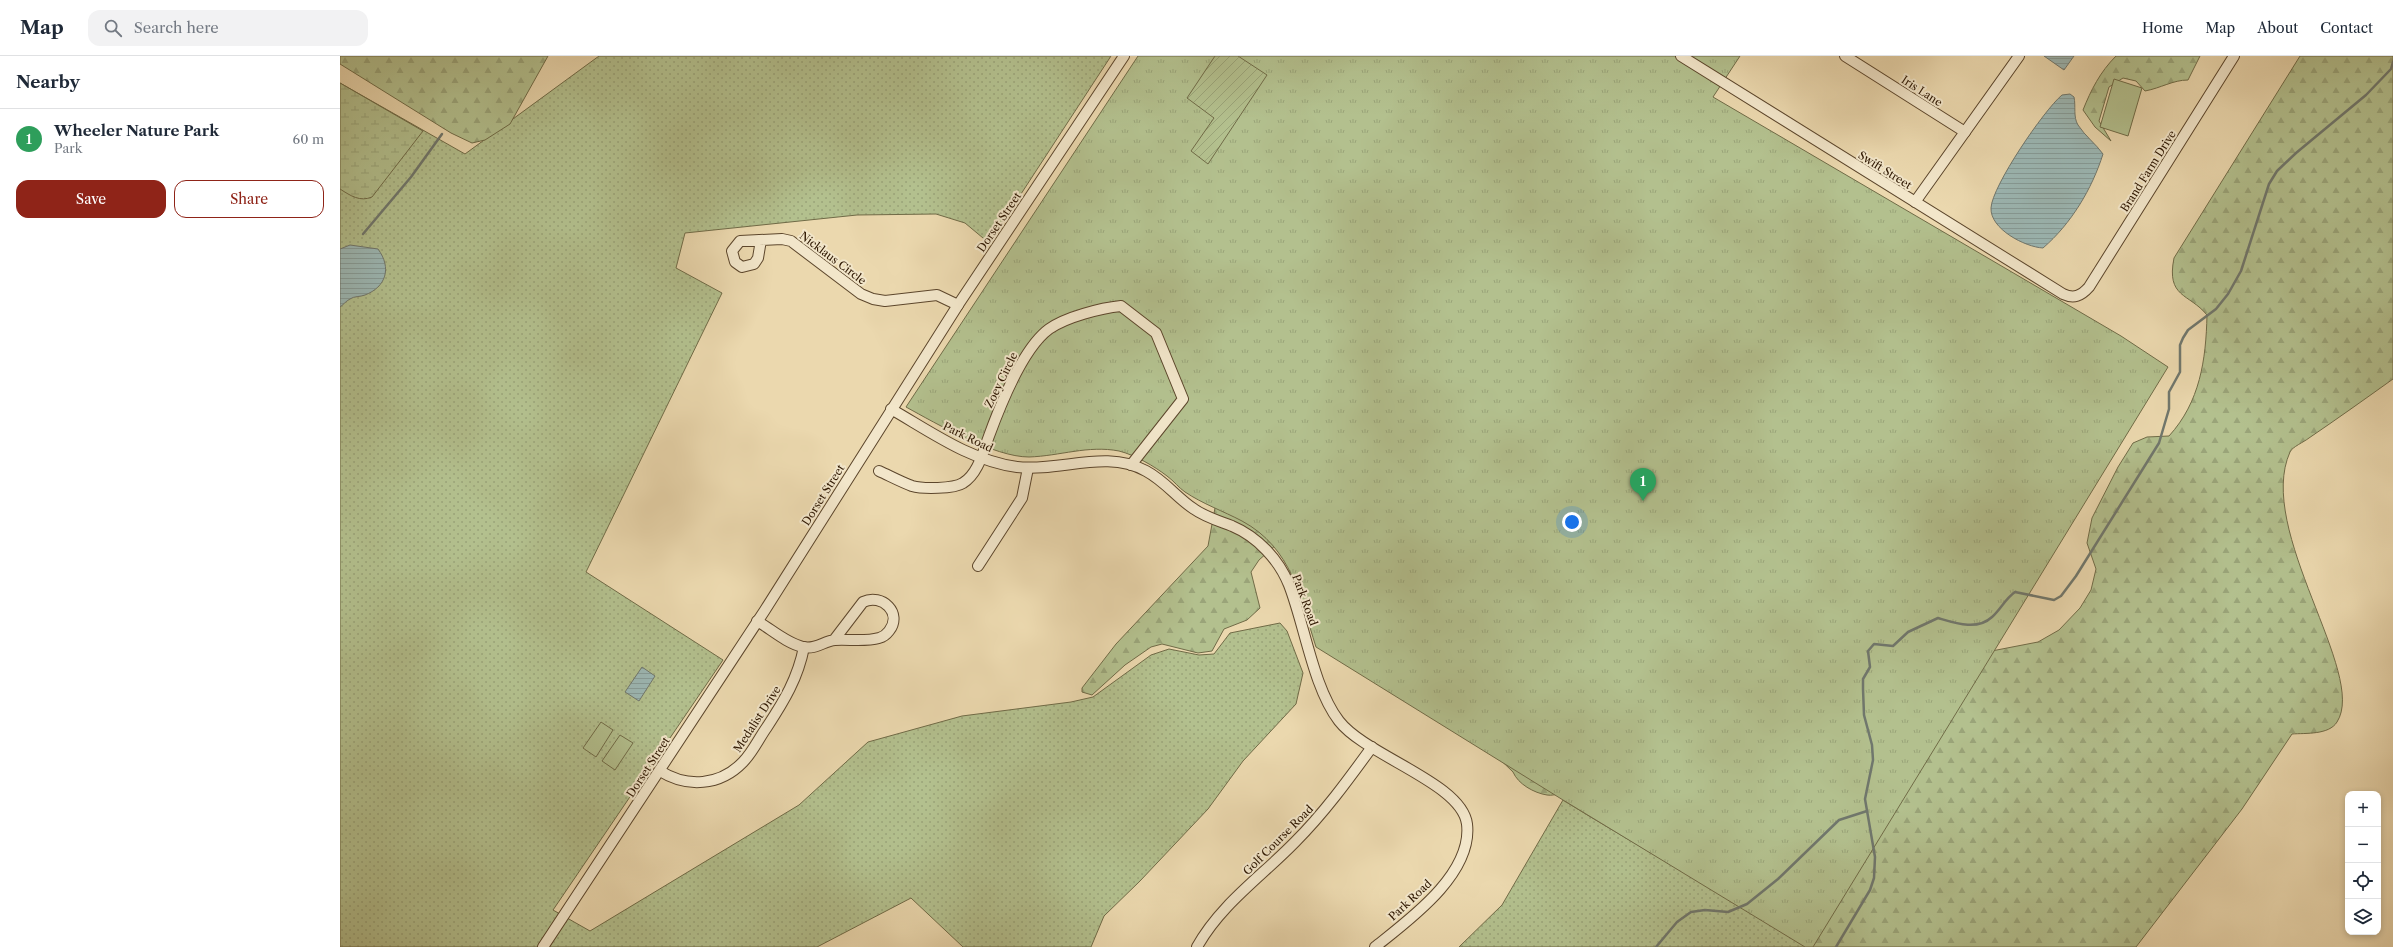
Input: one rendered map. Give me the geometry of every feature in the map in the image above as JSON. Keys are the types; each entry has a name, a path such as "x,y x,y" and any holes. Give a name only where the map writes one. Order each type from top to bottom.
{"street":[{"name":"Dorset Street","path":"543,947 660,771 757,621 958,305 1124,56"},
{"name":"Swift Street","path":"1681,56 2063,294 2079,296"},
{"name":"Iris Lane","path":"1846,56 1964,132"},
{"path":"1915,202 2019,56"},
{"name":"Brand Farm Drive","path":"2079,296 2089,287 2234,56"},
{"name":"Nicklaus Circle","path":"761,240 782,239 795,243 866,297 885,301 937,295 958,305"},
{"name":"Zoey Circle","path":"981,458 999,409 1028,353 1049,329 1100,308 1121,306 1156,333 1183,399 1131,465"},
{"name":"Park Road","path":"891,409 981,458 1004,465 1028,468 1052,468 1106,461 1131,465 1158,478 1194,509 1250,535 1271,555 1288,583 1329,704 1346,728 1372,747 1455,800 1466,817 1467,832 1459,860 1438,891 1419,911 1375,947"},
{"path":"879,470 914,486 944,488 963,484 973,472 981,458"},
{"path":"978,566 1022,498 1028,468"},
{"path":"757,621 792,643 804,647 819,646 834,640 875,639 884,636 892,626 893,617 890,608 884,602 876,599 863,602 834,640"},
{"name":"Medalist Drive","path":"660,771 675,779 701,782 718,779 738,766 748,756 788,695 800,666 804,647"},
{"name":"Golf Course Road","path":"1197,947 1220,914 1317,819 1372,747"}],"green space":[{"path":"340,56 548,56 510,124 485,140 472,143 451,133 340,64"},
{"path":"599,56 1111,56 989,243 965,223 936,214 857,215 685,233 676,268 722,293 586,572 723,660 553,910 590,931 799,805 868,742 962,716 1071,702 1093,697 1151,655 1169,649 1199,655 1214,654 1230,633 1280,623 1287,631 1303,673 1296,704 1243,761 1208,809 1140,881 1104,916 1091,947 963,947 911,898 817,947 340,947 340,83 465,154"},
{"path":"1138,56 1740,56 1713,97 2121,336 2168,367 1813,947 1805,947 1563,800 1316,647 1299,592 1292,575 1272,545 1259,532 1242,521 1185,492 1162,472 1138,458 1119,451 1108,449 1085,450 1029,457 1015,456 999,452 966,438 906,407"},
{"path":"1215,56 1238,56 1267,75 1208,164 1191,151 1214,118 1187,98"},
{"path":"2116,56 2200,56 2188,80 2177,81 2145,91 2136,81 2123,78 2109,87 2099,121 2111,141 2095,127 2083,110 2096,82 2105,68"},
{"path":"2300,56 2393,56 2393,379 2307,440 2293,448 2290,452 2283,484 2287,520 2298,559 2327,636 2338,671 2342,700 2337,722 2329,729 2317,732 2292,734 2242,809 2136,947 1809,947 1563,793 1550,795 1542,794 1523,784 1513,772 1277,544 1259,560 1251,572 1260,608 1247,620 1224,629 1212,651 1198,653 1162,644 1151,647 1125,665 1092,695 1082,692 1082,688 1116,644 1208,546 1217,497 1971,655 2038,642 2059,630 2080,608 2091,590 2096,569 2087,543 2092,518 2118,467 2133,443 2147,437 2169,436 2188,409 2199,380 2203,364 2207,315 2176,288 2173,281 2172,271 2174,258"},
{"path":"2114,79 2142,88 2128,136 2100,127"},
{"path":"340,83 423,131 372,197 363,199 356,198 340,189"},
{"path":"601,722 613,730 596,757 583,748"},
{"path":"620,735 633,743 615,770 602,761"},
{"path":"1563,800 1809,947 1459,947 1502,905"}],"water":[{"path":"2044,56 2074,56 2064,70"},
{"path":"2070,94 2074,97 2076,122 2103,154 2087,193 2071,217 2063,228 2043,248 2036,247 2010,236 2002,230 1992,216 1991,208 2000,183 2020,149 2054,103 2062,95"},
{"path":"350,245 378,249 385,263 386,270 382,282 372,292 363,296 352,298 340,307 340,249"},
{"path":"642,667 655,676 639,701 625,692"}],"waterway":[{"path":"1836,947 1870,890 1874,878 1875,857 1865,799 1873,760 1872,745 1864,715 1863,679 1870,667 1868,651 1874,644 1893,646 1908,632 1938,618 1966,625 1980,624 1992,617 2015,592 2054,600 2061,596 2076,576 2159,443 2169,409 2169,392 2180,372 2180,345 2183,338 2188,330 2216,309 2228,294 2241,271 2269,184 2277,171 2296,153 2366,95 2391,69 2393,62"},
{"path":"363,234 411,177 442,134"},
{"path":"1656,947 1677,922 1691,912 1705,910 1728,912 1747,904 1778,879 1839,820 1867,811"}],"place":[{"name":"Wheeler Nature Park","path":"1643,501"}]}
